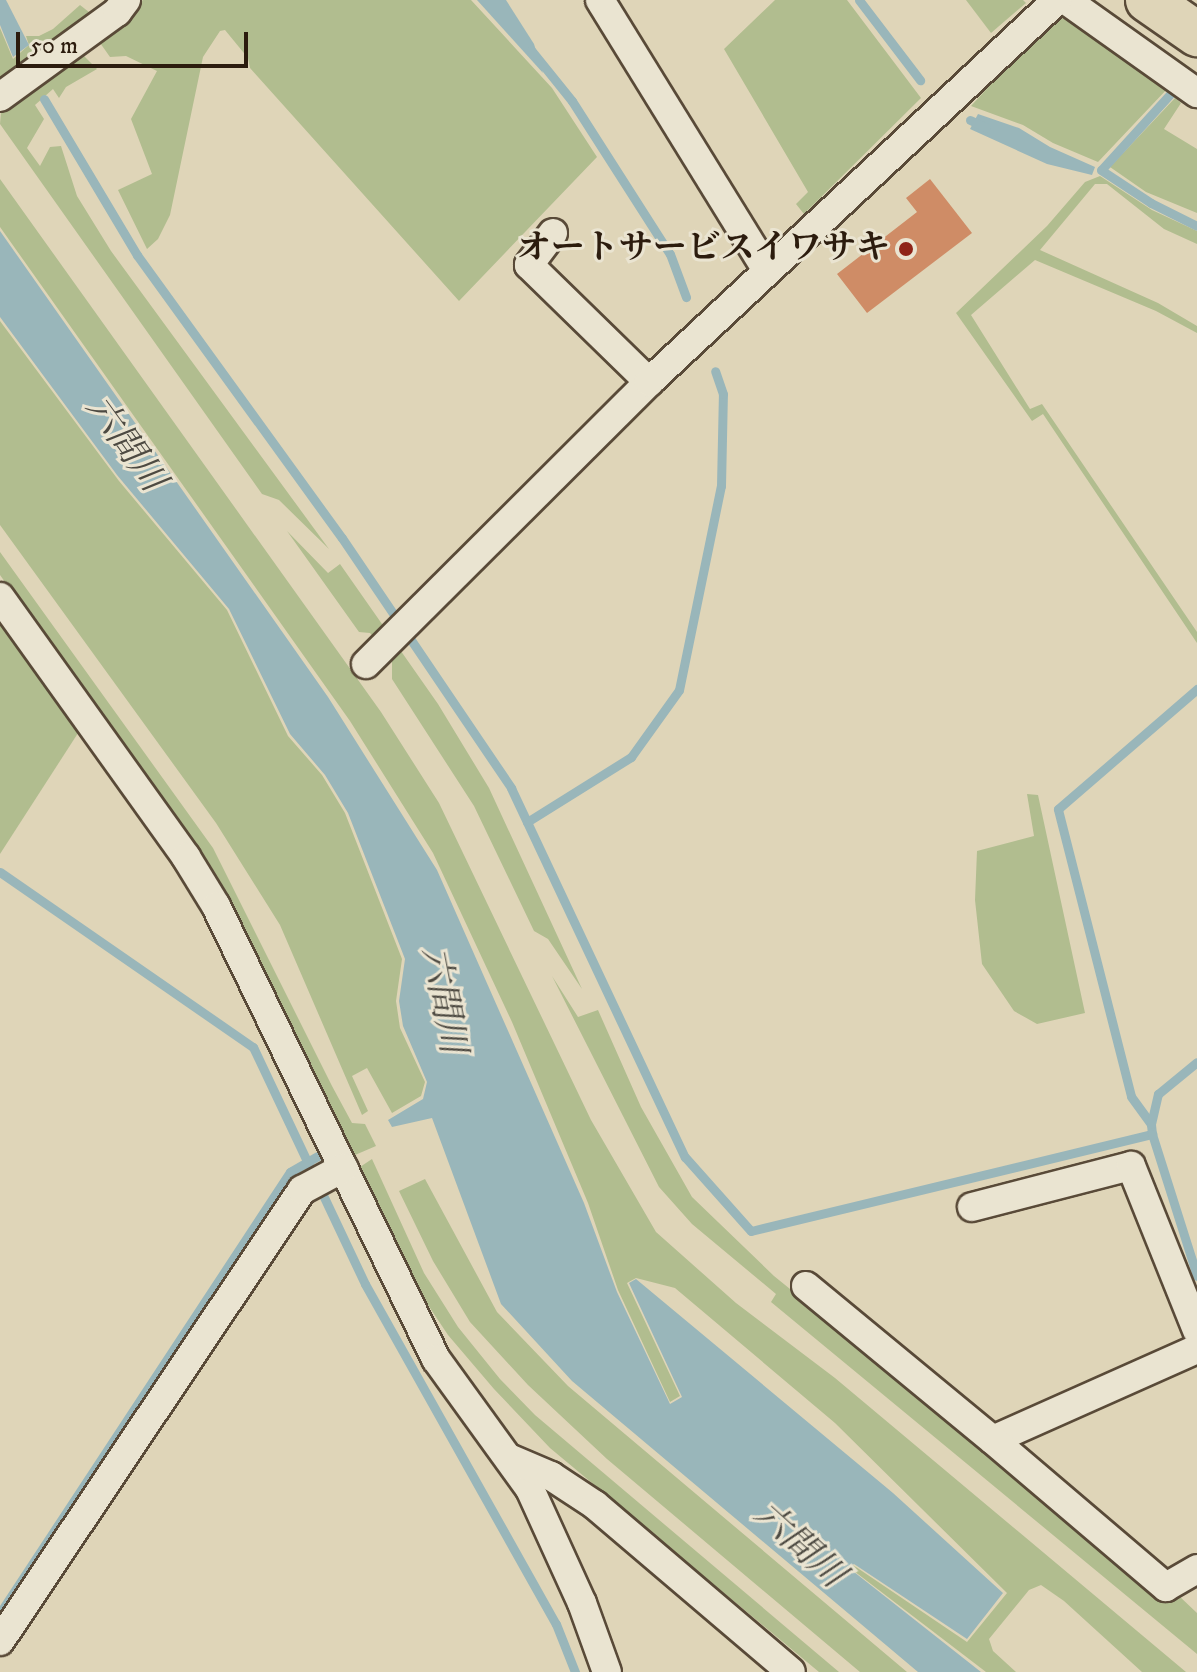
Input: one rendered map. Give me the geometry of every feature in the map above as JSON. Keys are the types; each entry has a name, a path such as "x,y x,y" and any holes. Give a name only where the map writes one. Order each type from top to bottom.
{"highway":[{"path":"1148,0 1197,34"}],"street":[{"path":"0,97 117,12 126,0"},
{"path":"600,0 767,270"},
{"path":"366,664 649,382 1057,0"},
{"path":"1066,0 1197,93"},
{"path":"553,233 529,265 649,382"},
{"path":"0,597 186,857 216,906 326,1177 436,1359 530,1489 582,1603 607,1672"},
{"path":"972,1207 1131,1166 1197,1330"},
{"path":"0,1641 242,1275 326,1177"},
{"path":"806,1286 1166,1587 1197,1569"},
{"path":"993,1440 1197,1349"},
{"path":"507,1457 551,1476 595,1505 791,1672"}],"green space":[{"path":"143,0 471,0 552,88 597,157 459,301 250,68 248,58 225,30 220,31 203,57 170,215 158,239 147,249 118,190 152,174 131,119 157,71 126,56 110,57 98,40"},
{"path":"775,0 847,0 921,98 804,214 796,204 808,192 724,49"},
{"path":"966,0 1023,0 1026,3 991,33"},
{"path":"80,5 94,16 0,85 0,28 13,59 29,45 26,36 39,36 53,29"},
{"path":"1061,18 1070,20 1168,88 1098,162 1053,143 1023,125 971,106 1049,21"},
{"path":"81,53 97,69 66,87 59,98 53,89 35,105 44,119 27,148 40,166 50,147 61,146 77,196 111,251 329,549 279,500 262,494 0,124 1,112"},
{"path":"1175,98 1181,103 1164,129 1197,149 1197,213 1146,192 1110,167"},
{"path":"1100,176 1152,210 1197,231 1197,244 1164,229 1107,184 1095,184 1040,250 1158,303 1197,326 1197,333 1156,311 1035,260 971,315 1030,409 1042,404 1197,632 1197,643 1043,414 1032,421 956,313 1047,226 1085,182"},
{"path":"0,179 381,712 439,803 591,1120 656,1232 736,1303 835,1378 1186,1672 1142,1672 1064,1601 1041,1585 1029,1590 989,1639 993,1651 1016,1672 986,1672 850,1568 853,1565 967,1642 1007,1593 835,1423 675,1288 636,1278 627,1283 680,1396 670,1402 618,1290 588,1203 512,1022 433,853 350,721 0,227"},
{"path":"0,321 119,481 227,610 288,736 322,775 345,813 402,959 396,1001 400,1028 425,1082 421,1096 392,1113 367,1068 352,1076 368,1111 362,1115 280,925 216,823 0,525"},
{"path":"287,531 328,573 340,564 438,704 489,788 582,989 548,939 534,931 474,806 392,679 392,662 370,633 359,632"},
{"path":"0,552 213,848 352,1123 365,1124 376,1146 355,1155 199,856 0,575"},
{"path":"0,622 80,730 0,854"},
{"path":"1027,794 1038,795 1085,1013 1037,1024 1014,1011 982,964 975,900 977,851 1034,836"},
{"path":"552,976 578,1017 598,1010 641,1107 692,1197 774,1276 970,1435 1159,1599 1178,1595 1197,1613 1197,1654 771,1302 776,1294 692,1224 659,1187"},
{"path":"372,1159 424,1273 458,1327 500,1379 535,1415 839,1672 819,1672 550,1448 494,1389 448,1335 410,1278 360,1167"},
{"path":"425,1179 497,1312 568,1386 907,1672 860,1672 607,1459 528,1385 470,1322 433,1261 399,1191"}],"water":[{"path":"0,0 6,0 29,45 13,57 0,25"},
{"path":"477,0 506,0 534,44 543,73"},
{"path":"978,114 1019,128 1050,147 1095,167 1092,175 1047,164 970,129"},
{"name":"六間川","path":"0,231 328,697 437,870 584,1203 617,1292 670,1404 682,1397 629,1283 636,1279 893,1493 1003,1593 967,1639 854,1564 849,1568 981,1672 918,1672 572,1381 501,1304 432,1118 392,1127 388,1120 423,1099 427,1082 403,1026 399,1001 405,959 348,813 325,775 290,734 229,609 117,475 0,317"}],"building":[{"path":"930,179 972,233 867,313 837,274 917,212 906,198"}],"waterway":[{"path":"859,0 920,80"},
{"path":"531,50 572,101 670,254 686,297"},
{"path":"1172,92 1101,170 1151,203 1197,226"},
{"path":"44,99 137,255 342,538 511,788 685,1157 751,1231 1152,1134 1151,1124 1131,1096 1058,809 1197,689"},
{"path":"970,120 985,127"},
{"path":"527,822 631,757 679,690 721,486 723,394 715,371"},
{"path":"0,872 253,1047 365,1284 556,1624 575,1672"},
{"path":"1151,1124 1158,1094 1197,1062"},
{"path":"1152,1134 1197,1276"},
{"path":"0,1613 290,1172 318,1156"}],"place":[{"name":"オートサービスイワサキ","path":"906,249"}]}
